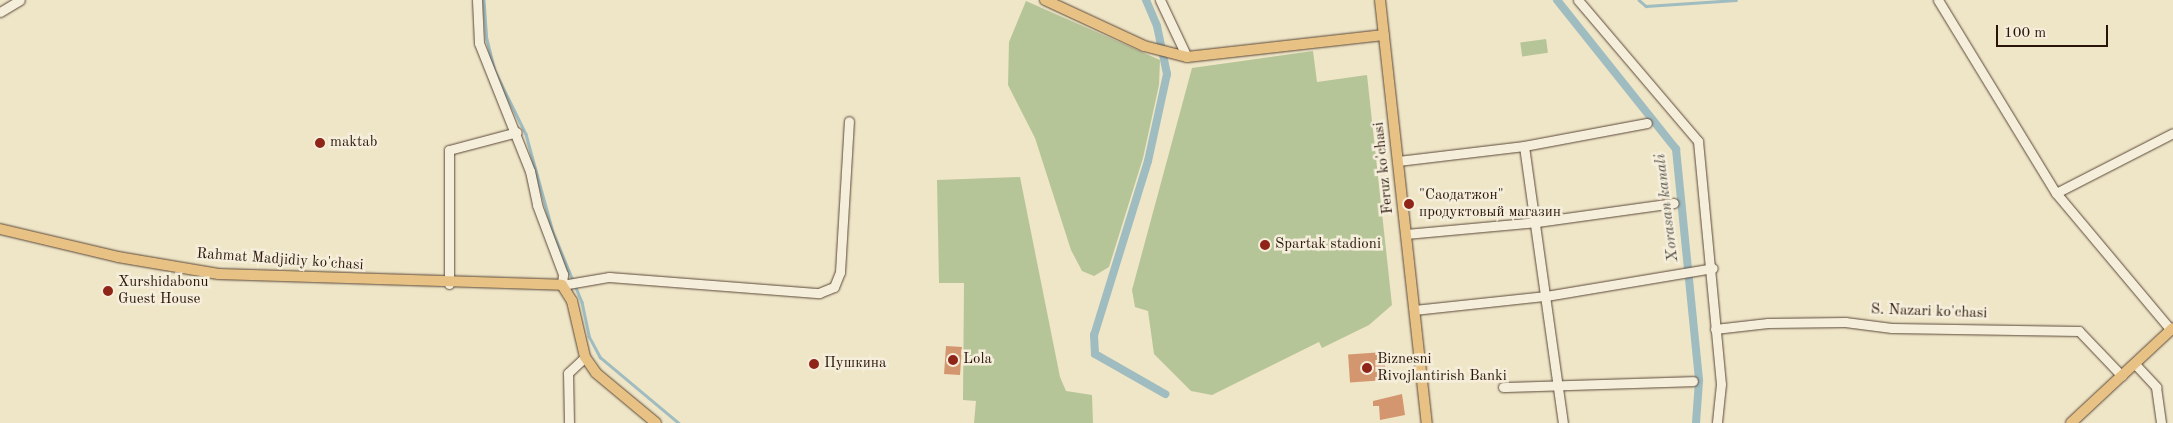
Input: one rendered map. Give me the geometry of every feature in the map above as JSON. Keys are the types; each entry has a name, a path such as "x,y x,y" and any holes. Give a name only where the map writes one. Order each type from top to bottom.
{"main road":[{"path":"1045,0 1145,47 1187,57 1384,35"},
{"name":"Feruz ko'chasi","path":"1380,0 1427,423"},
{"name":"Rahmat Madjidiy ko'chasi","path":"0,229 118,258 219,274 448,284 565,284"},
{"path":"565,284 572,301 585,357 596,373 656,423"},
{"path":"2071,423 2172,329"}],"street":[{"path":"0,12 20,0"},
{"path":"477,0 479,43 517,132 537,205 565,284 580,279 609,277 818,293 834,287 840,272 849,121"},
{"path":"1160,0 1187,57"},
{"path":"1578,0 1698,142 1713,268 1715,329 1721,384 1717,423"},
{"path":"1938,0 2056,193 2172,329"},
{"path":"1398,161 1524,146 1647,123"},
{"path":"448,284 449,150 517,132"},
{"path":"2056,193 2173,133"},
{"path":"1524,146 1537,222 1563,423"},
{"path":"1406,234 1537,222 1674,203"},
{"path":"1414,310 1546,296 1713,268"},
{"name":"S. Nazari ko'chasi","path":"1715,329 1768,323 1845,322 1892,328 2079,331 2122,376"},
{"path":"569,423 568,373 585,357"},
{"path":"2134,363 2156,387 2161,423"},
{"path":"1503,387 1559,383 1694,381"}],"green space":[{"path":"1026,1 1160,60 1159,85 1143,158 1109,267 1094,276 1082,271 1071,250 1035,138 1008,85 1009,42"},
{"path":"1546,39 1548,53 1522,56 1520,43"},
{"name":"Spartak stadioni","path":"1313,51 1317,82 1367,75 1392,305 1369,325 1322,348 1319,342 1212,395 1191,391 1154,354 1148,311 1135,307 1132,290 1192,68"},
{"path":"1020,177 1060,377 1066,391 1092,395 1093,423 974,423 976,401 963,400 964,283 939,283 937,180"}],"building":[{"name":"Lola","path":"946,346 962,347 960,375 944,374"},
{"name":"Biznesni Rivojlantirish Banki","path":"1384,352 1386,380 1350,382 1348,355"},
{"path":"1402,394 1405,415 1380,420 1379,406 1373,406 1373,401"}],"waterway":[{"path":"484,0 487,39 495,71 526,134 553,232 582,302 589,336 600,357 679,423"},
{"path":"1146,0 1157,26 1167,74 1148,161 1094,335 1095,354 1165,394"},
{"name":"Xorasan kanali","path":"1557,0 1676,149 1699,381 1696,423"},
{"path":"1639,0 1646,6 1736,0"}],"place":[{"name":"maktab","path":"320,143"},
{"name":"\"Саодатжон\" продуктовый магазин","path":"1409,204"},
{"name":"Spartak stadioni","path":"1265,245"},
{"name":"Xurshidabonu Guest House","path":"108,291"},
{"name":"Lola","path":"953,360"},
{"name":"Пушкина","path":"814,364"},
{"name":"Biznesni Rivojlantirish Banki","path":"1367,368"}]}
